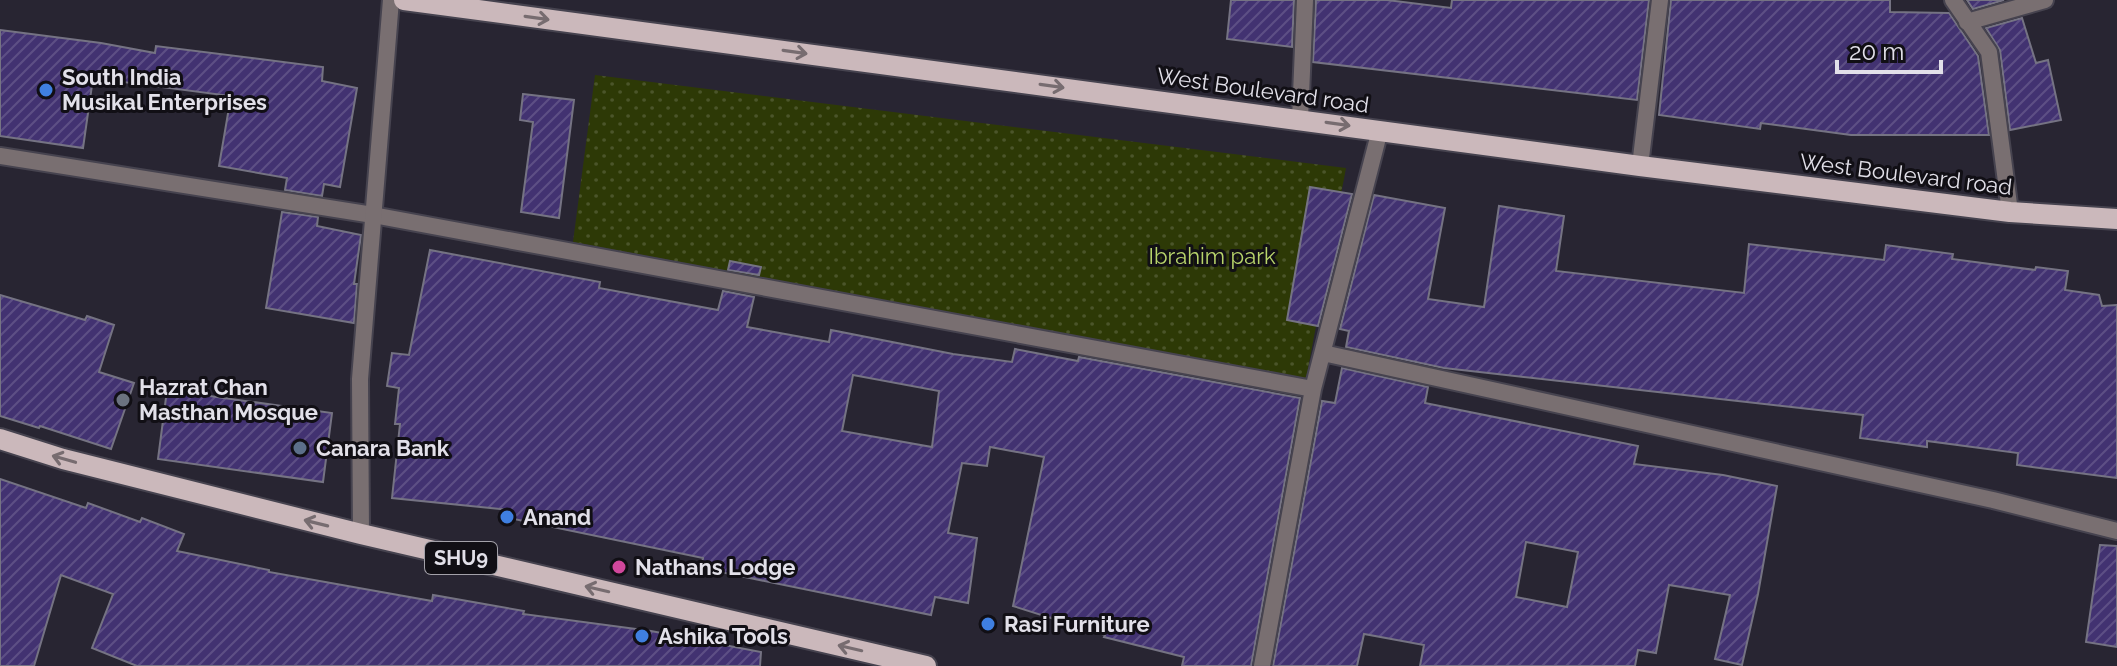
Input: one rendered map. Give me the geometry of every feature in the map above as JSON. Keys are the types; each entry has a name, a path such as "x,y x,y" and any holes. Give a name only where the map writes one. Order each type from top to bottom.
{"main road":[{"name":"West Boulevard road","path":"404,0 1640,166 2010,212 2117,219"},
{"name":"SHU9","path":"0,439 63,459 361,534 913,665"}],"street":[{"path":"361,534 360,379 391,0"},
{"path":"1300,119 1305,0"},
{"path":"1640,166 1660,0"},
{"path":"1953,0 1989,52 2010,212"},
{"path":"1967,22 2045,0"},
{"path":"1262,666 1313,389 1380,130"},
{"path":"0,156 373,215 1313,389"},
{"path":"1323,353 1993,500 2117,531"}],"green space":[{"name":"Ibrahim park","path":"595,75 1346,168 1306,379 573,242"}],"building":[{"path":"1231,0 1294,0 1292,47 1227,39"},
{"path":"1316,0 1387,0 1451,8 1452,0 1649,0 1637,100 1313,62"},
{"path":"1671,0 1890,0 1890,12 1949,13 1978,56 1989,135 1851,135 1761,123 1760,129 1659,115"},
{"path":"1967,0 2004,0 1973,9"},
{"path":"2022,18 2036,63 2048,60 2061,120 2010,130 2000,50 1986,28"},
{"path":"0,30 155,53 156,46 323,67 322,81 357,88 340,187 324,184 322,196 285,190 287,178 219,166 231,96 93,78 83,148 0,136"},
{"path":"523,94 574,100 559,218 521,212 533,122 520,120"},
{"path":"1310,187 1352,194 1318,326 1287,320"},
{"path":"1374,195 1445,208 1428,299 1484,307 1499,206 1564,216 1556,271 1744,293 1749,244 1884,260 1886,245 1953,254 1952,259 2035,270 2036,267 2068,271 2065,290 2099,295 2102,306 2117,305 2117,478 2017,465 2018,453 1927,441 1927,447 1860,438 1863,415 1444,368 1346,347 1349,331 1340,329"},
{"path":"282,212 318,217 317,226 361,235 354,284 357,284 354,323 266,308"},
{"path":"430,250 600,282 599,288 718,310 723,291 754,297 747,327 829,342 831,330 1012,362 1015,349 1078,361 1079,357 1300,398 1251,666 1182,666 1184,657 1104,637 1013,606 1044,457 990,447 987,466 962,463 948,533 977,538 968,603 935,597 931,615 701,568 703,558 509,518 510,510 392,498 400,424 395,424 399,388 387,386 392,353 409,355","holes":["853,375 939,391 932,447 842,431"]},
{"path":"730,261 761,267 759,275 728,270"},
{"path":"0,295 85,320 87,316 114,325 99,372 134,383 111,449 0,416"},
{"path":"1342,368 1428,387 1425,403 1638,446 1634,464 1723,475 1777,486 1742,665 1715,659 1730,595 1669,585 1656,653 1638,650 1635,666 1420,666 1424,645 1364,634 1357,666 1273,666 1322,401 1335,403","holes":["1526,542 1578,552 1567,607 1516,597"]},
{"path":"167,390 332,413 323,482 158,459"},
{"path":"0,479 86,508 88,503 140,522 142,518 184,534 177,551 269,572 432,601 433,595 524,611 523,614 651,631 761,652 760,666 137,666 92,648 113,594 61,575 34,666 0,666"},
{"path":"2100,545 2117,546 2117,647 2086,642"}],"place":[{"name":"South India Musikal Enterprises","path":"46,90"},
{"name":"Hazrat Chan Masthan Mosque","path":"123,400"},
{"name":"Canara Bank","path":"300,448"},
{"name":"Anand","path":"507,517"},
{"name":"Nathans Lodge","path":"619,567"},
{"name":"Rasi Furniture","path":"988,624"},
{"name":"Ashika Tools","path":"642,636"}]}
